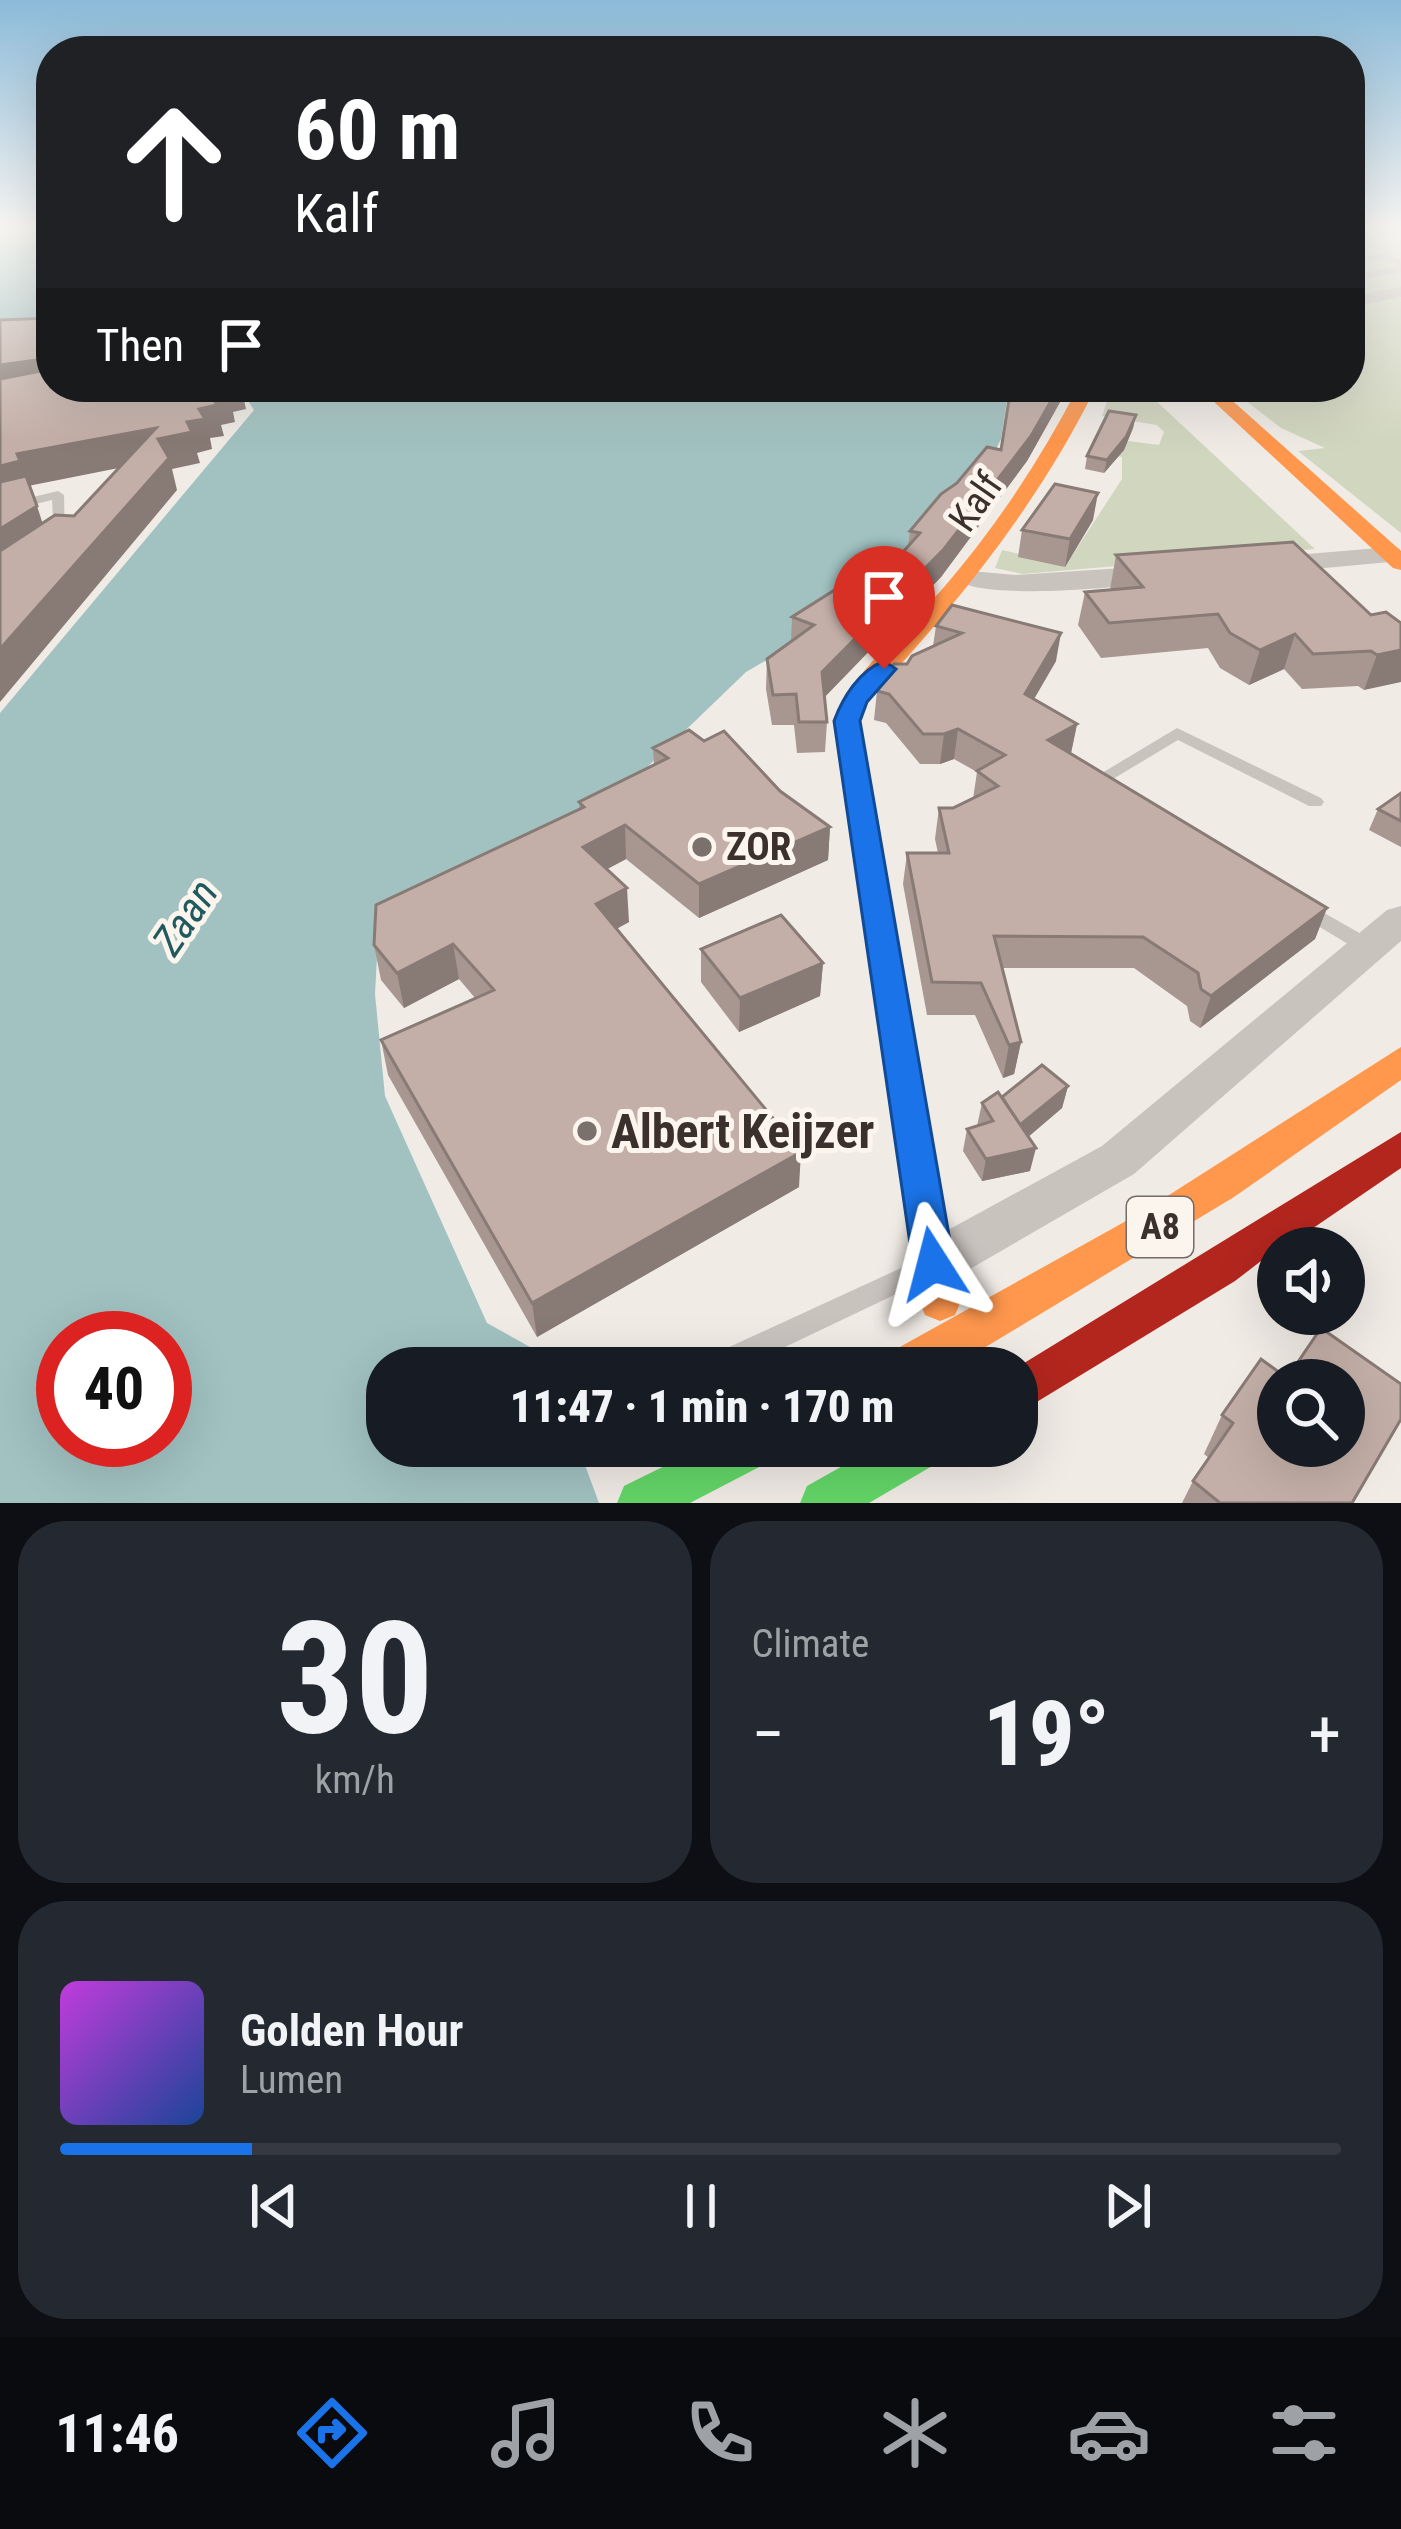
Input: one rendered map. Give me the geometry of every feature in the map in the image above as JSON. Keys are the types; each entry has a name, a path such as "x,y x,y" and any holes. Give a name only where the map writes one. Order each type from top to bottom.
{"main road":[{"name":"Kalf","path":"937,1282 847,721 855,699 970,578 1047,469 1080,402"},
{"path":"1224,402 1396,559"},
{"name":"A8","path":"942,1347 1168,1222 1316,1125 1401,1061"},
{"name":"A8","path":"1038,1379 1221,1268 1401,1148"},
{"path":"641,1503 712,1467"},
{"path":"824,1503 887,1467"}],"street":[{"path":"1232,568 1396,559"},
{"path":"970,578 1016,584 1188,571"},
{"path":"937,1282 1118,1160 1386,934"}],"lane":[{"path":"0,508 58,495 60,543 41,556"},
{"path":"1116,794 1096,782 1177,733 1315,802"},
{"path":"1292,901 1386,934"},
{"path":"767,1347 937,1282"}],"green space":[{"path":"1365,298 1401,298 1401,533 1298,451 1325,448 1281,428 1247,402 1365,402"},
{"path":"1107,402 1157,402 1315,549 1023,574 995,568 1002,550 1066,565 1122,479 1122,457 1091,450 1091,445 1123,450 1128,441 1159,445 1164,432 1157,425 1102,416"}],"water":[{"path":"0,298 36,298 36,340 0,343"},
{"name":"Zaan","path":"249,402 1007,402 1001,439 991,460 900,568 813,633 746,672 612,801 378,938 375,994 385,1096 487,1323 530,1347 366,1347 366,1467 586,1467 599,1503 0,1503 0,713 254,410"}],"building":[{"path":"36,319 36,360 0,365 0,320"},
{"path":"36,372 36,402 217,405 199,409 205,419 187,422 192,432 158,439 169,458 0,649 0,551 55,515 74,516 156,428 17,454 20,461 0,466 0,379"},
{"path":"1009,402 1050,402 1031,436 944,549 822,672 827,722 799,722 796,694 773,695 767,659 814,625 792,617 860,574 877,581 920,533 910,531 941,494 957,483 987,447 1001,450"},
{"path":"1109,411 1136,415 1107,460 1087,456"},
{"path":"26,476 37,506 0,529 0,482"},
{"path":"1055,484 1098,493 1070,539 1022,530"},
{"path":"1293,542 1371,615 1386,612 1401,623 1401,650 1377,655 1371,651 1313,654 1295,634 1260,650 1230,633 1218,614 1109,623 1085,592 1143,587 1116,555"},
{"path":"952,605 1061,633 1025,694 1077,724 1048,740 1327,908 1211,996 1201,989 1198,973 1143,937 994,936 1021,1042 1009,1045 981,983 932,982 907,853 949,853 939,808 953,808 998,786 977,771 1005,755 958,729 923,734 889,694 877,691 894,664 907,664 912,656 962,633 936,626"},
{"path":"689,730 704,741 724,731 780,791 830,827 699,884 625,825 583,847 627,888 596,904 801,1152 532,1303 381,1040 494,990 453,944 397,973 374,945 376,905 584,807 579,802 668,758 653,748"},
{"path":"1401,793 1401,821 1378,809"},
{"path":"781,915 823,963 740,998 701,949"},
{"path":"1042,1065 1068,1086 1020,1125 1002,1097"},
{"path":"998,1092 1036,1148 986,1159 967,1129 993,1121 982,1103"},
{"path":"1316,1335 1331,1335 1401,1384 1401,1419 1352,1503 1220,1503 1193,1481 1233,1423 1222,1415 1257,1365 1257,1467 1365,1467 1365,1359 1300,1359"}],"traffic: fast":[{"path":"641,1503 712,1467"},
{"path":"824,1503 887,1467"}],"traffic: slow":[{"path":"940,1301 847,721 855,699 954,590 1013,514 1079,402"},
{"path":"1224,402 1401,563"},
{"path":"942,1347 1158,1224 1401,1061"}],"traffic: jam":[{"path":"1038,1379 1221,1268 1401,1148"}],"place":[{"name":"ZOR","path":"702,847"},
{"name":"Albert Keijzer","path":"587,1131"}],"route":[{"path":"884,669 855,699 847,721 933,1264"}]}
